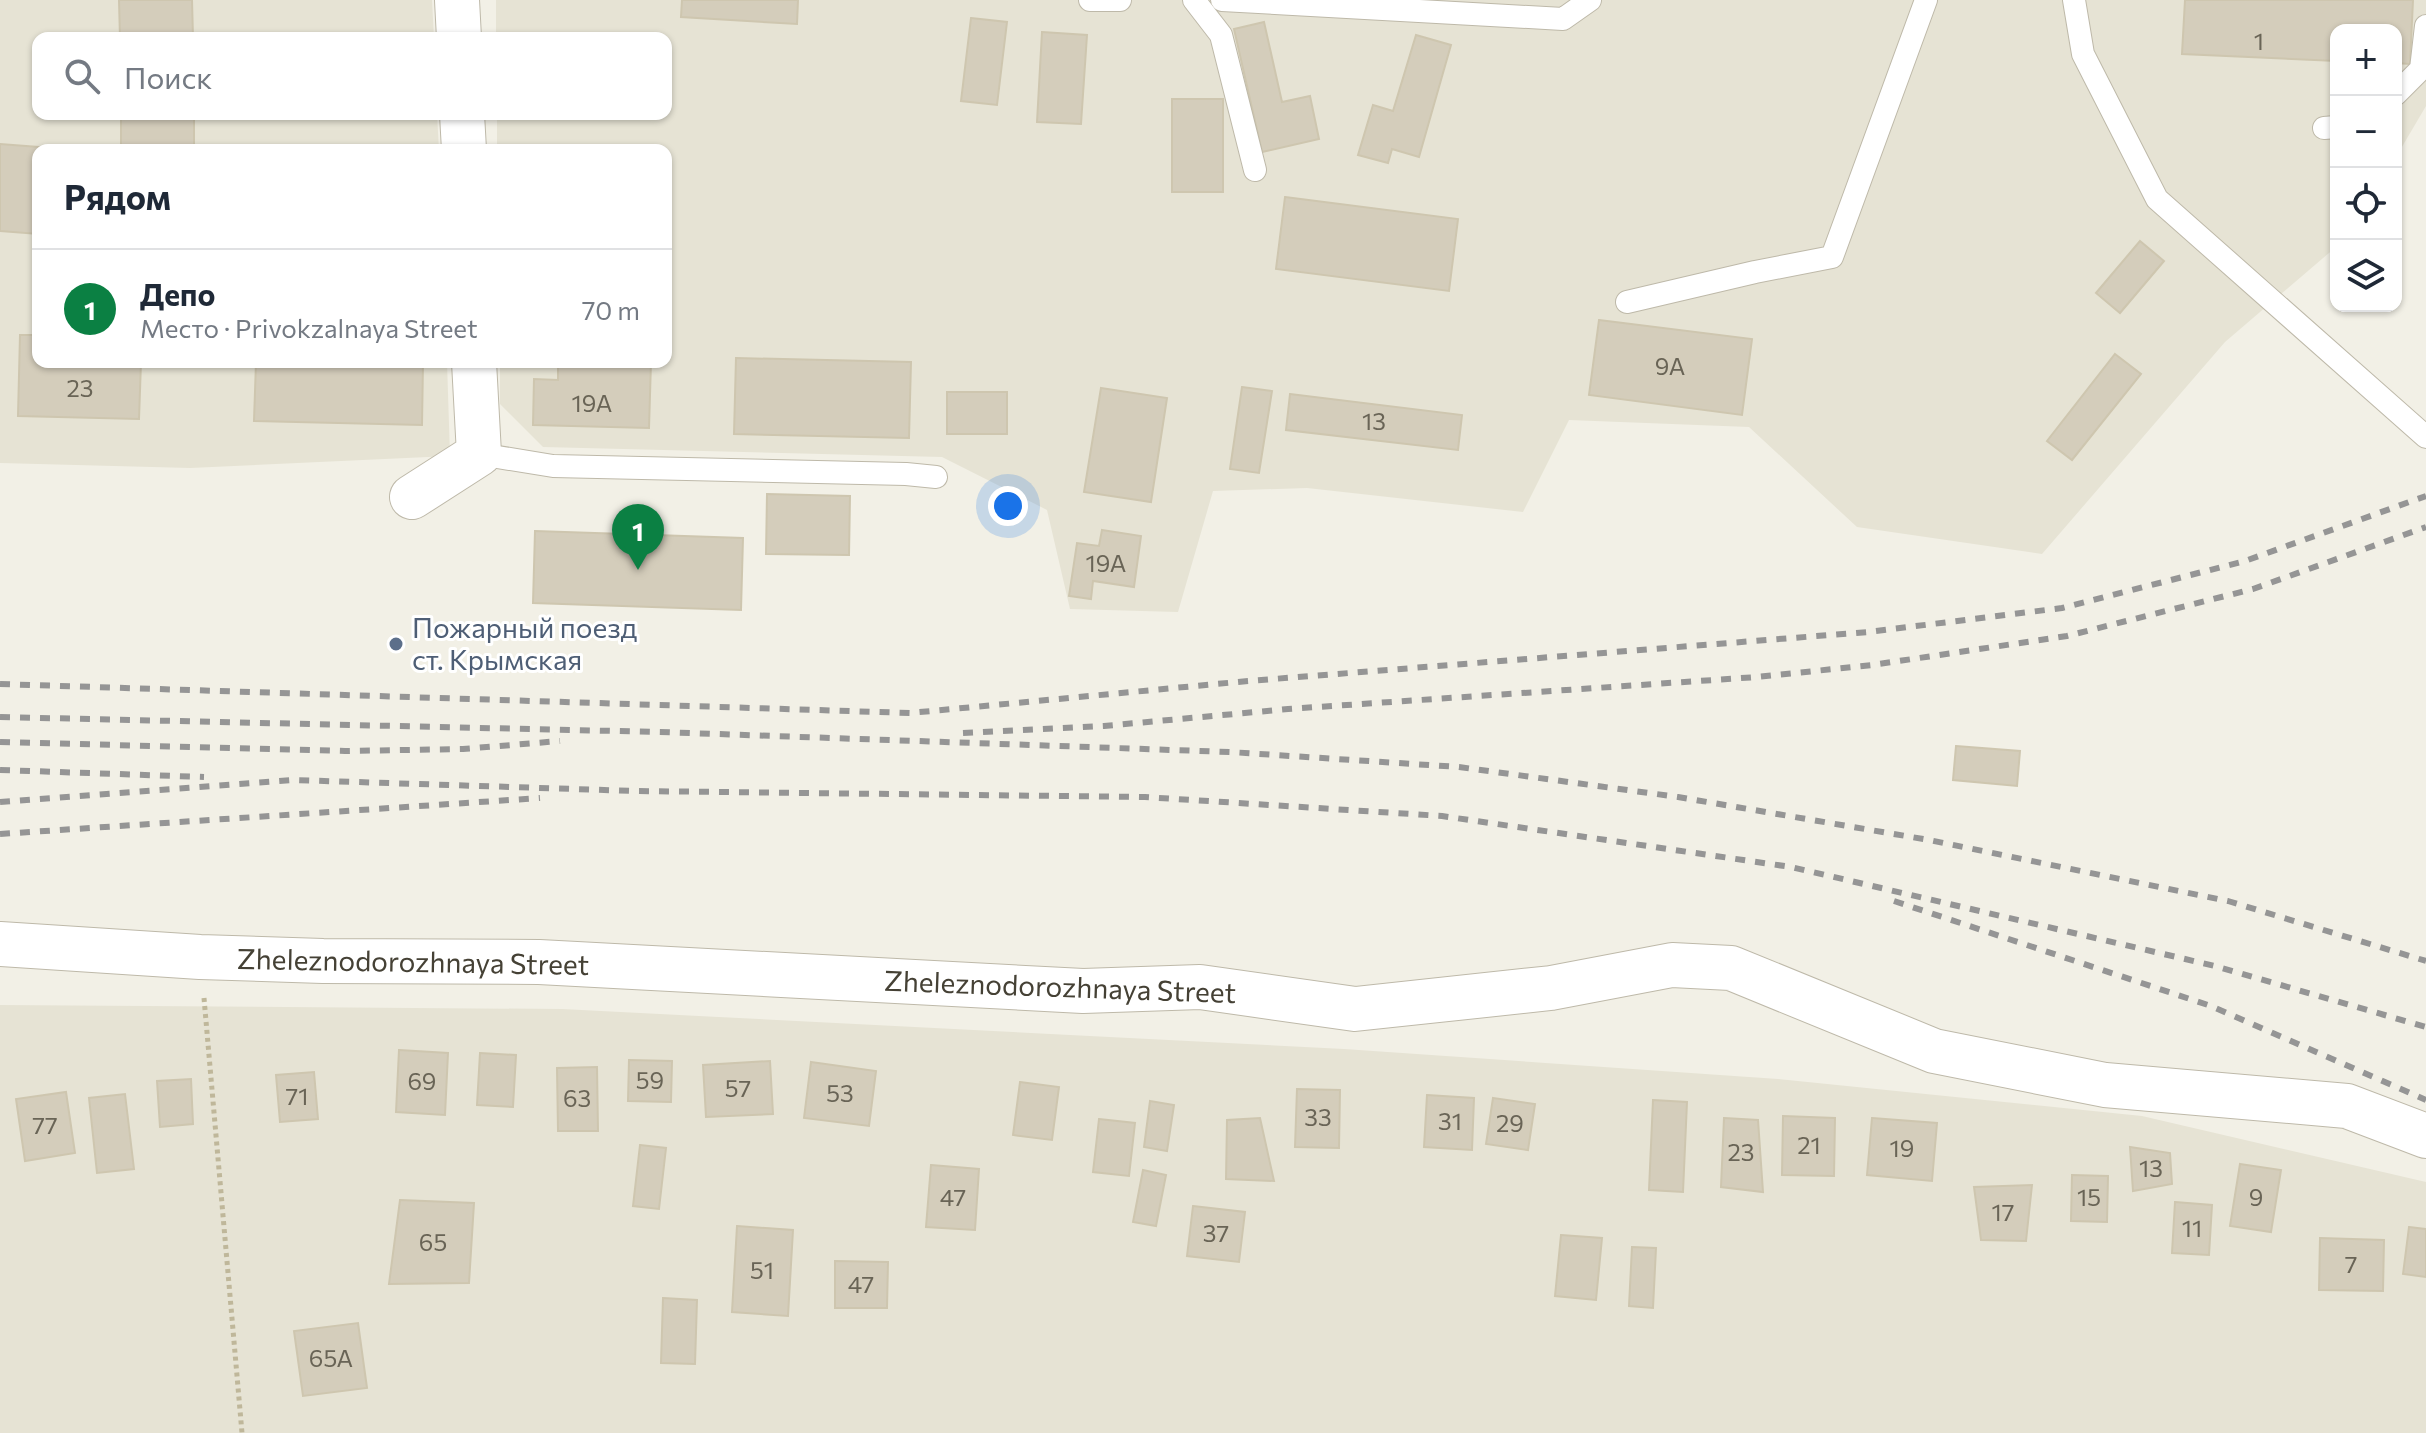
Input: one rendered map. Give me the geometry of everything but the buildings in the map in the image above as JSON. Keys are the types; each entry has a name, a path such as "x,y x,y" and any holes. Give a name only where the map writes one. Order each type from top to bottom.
{"street":[{"path":"457,0 459,32"},
{"path":"462,120 464,144"},
{"path":"412,497 479,454 474,368"},
{"name":"Zheleznodorozhnaya Street","path":"0,944 200,957 539,962 1083,991 1200,987 1355,1009 1551,988 1672,965 1731,968 1934,1051 2105,1085 2347,1106 2426,1136"}],"lane":[{"path":"1090,0 1120,0"},
{"path":"1194,0 1221,35 1255,170"},
{"path":"1222,0 1563,19 1590,0"},
{"path":"1627,302 1832,257 1926,0"},
{"path":"2074,0 2083,54 2157,199 2426,437"},
{"path":"2402,88 2421,69 2426,26"},
{"path":"479,454 553,466 936,477"}],"path":[{"path":"200,957 242,1433"}],"shaded area":[{"path":"0,0 432,0 434,32 32,32 32,120 437,120 439,144 32,144 32,368 447,368 450,456 190,468 0,463"},
{"path":"496,0 2426,0 2426,106 2402,147 2402,24 2330,24 2330,252 2225,342 2042,554 1857,527 1749,427 1569,420 1523,512 1307,488 1213,491 1178,612 1070,609 1047,510 942,457 543,447 500,404 500,368 672,368 672,144 497,144 497,120 672,120 672,32 496,32"},
{"path":"0,1005 562,1009 1344,1049 1778,1079 2142,1116 2426,1182 2426,1433 0,1433"}],"railway":[{"path":"0,684 910,713 1248,681 1868,632 2062,608 2245,561 2426,496"},
{"path":"963,733 1104,726 1288,709 1757,677 1872,665 2067,636 2253,589 2426,527"},
{"path":"0,717 660,732 1230,752 1459,767 1678,797 1929,840 2228,901 2426,961"},
{"path":"0,742 345,751 463,749 560,741"},
{"path":"0,770 204,777"},
{"path":"0,802 294,780 636,791 1145,797 1442,816 1791,867 2215,966 2426,1027"},
{"path":"0,834 540,798"},
{"path":"1894,901 2211,1006 2426,1100"}],"place":[{"name":"Депо","path":"638,570"},
{"name":"Пожарный поезд ст. Крымская","path":"396,644"}]}
